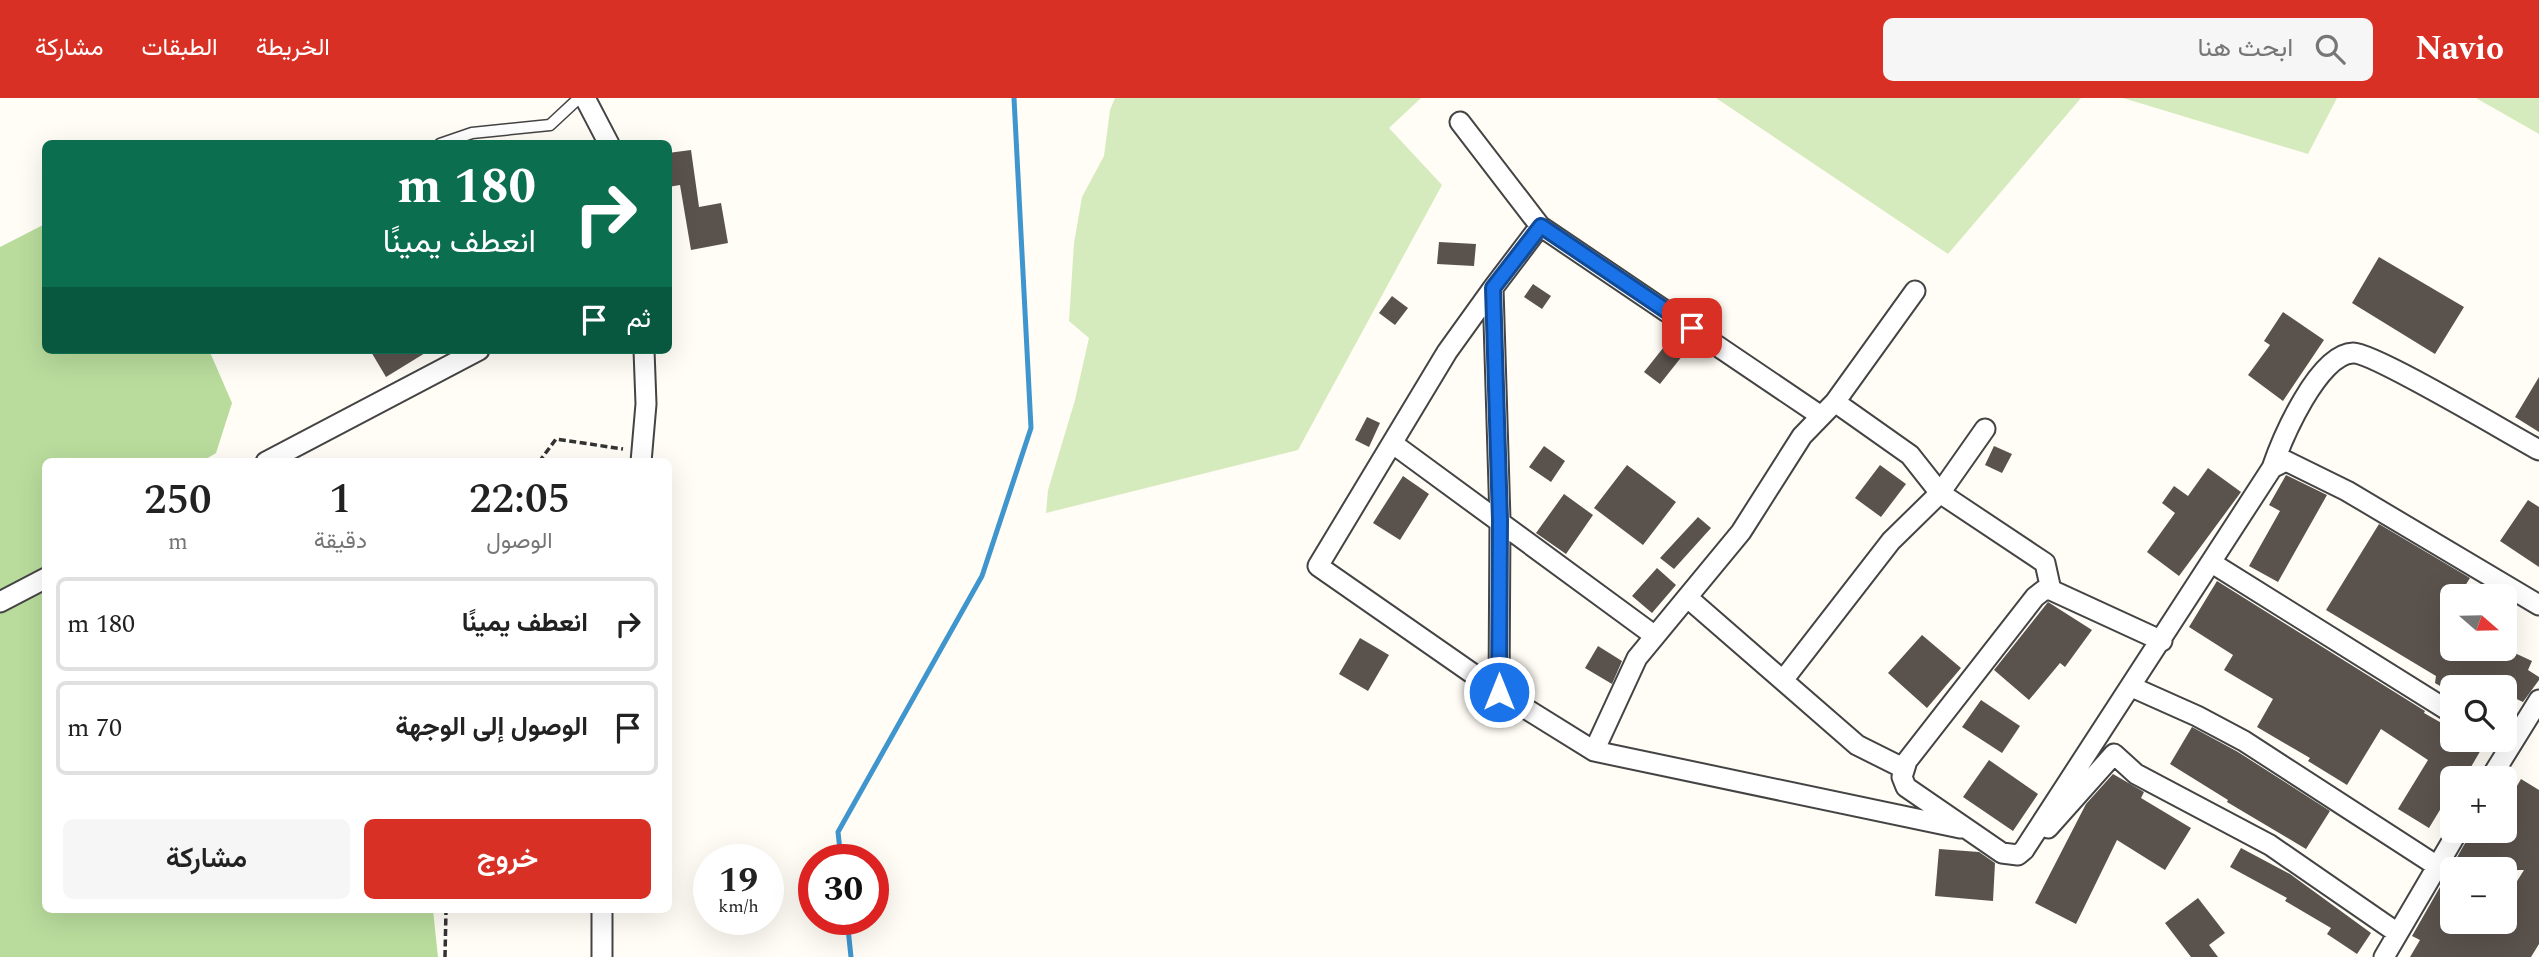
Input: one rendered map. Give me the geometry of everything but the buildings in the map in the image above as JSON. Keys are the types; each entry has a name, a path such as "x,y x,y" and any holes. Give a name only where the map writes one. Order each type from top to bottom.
{"street":[{"path":"585,98 607,140"},
{"path":"1460,122 1541,226 1828,409 1910,455 1940,493 2045,563 2051,590"},
{"path":"1541,226 1447,352 1318,566 1499,692 1594,751 1968,830"},
{"path":"1493,288 1500,520 1499,692"},
{"path":"1594,751 1637,658 1741,532 1802,436 1828,409 1915,291"},
{"path":"2028,844 2272,468 2281,443 2322,370 2352,352 2365,355 2539,450"},
{"path":"274,458 471,354"},
{"path":"642,457 646,404 644,354"},
{"path":"1784,679 1891,541 1940,493 1985,429"},
{"path":"1392,443 1655,636"},
{"path":"2272,468 2286,461 2309,471 2539,605"},
{"path":"2212,563 2440,706"},
{"path":"0,602 42,580"},
{"path":"2162,641 2051,590 2044,590 2035,597 1903,768 1902,777 1906,787 2002,853 2018,855 2080,795 2114,754 2136,774 2270,845 2396,932"},
{"path":"1688,598 1857,745 1903,768"},
{"path":"2132,687 2197,716 2244,741 2437,866"},
{"path":"2517,727 2539,700"},
{"path":"2384,957 2396,932 2451,843"},
{"path":"601,913 602,957"}],"lane":[{"path":"452,140 472,133 550,125 579,98"}],"path":[{"path":"541,458 556,439 642,457"},
{"path":"446,913 446,957"}],"green space":[{"path":"1115,98 1421,98 1389,128 1442,185 1298,450 1046,513 1048,490 1075,400 1089,338 1069,321 1074,243 1082,197 1104,156 1110,110"},
{"path":"1716,98 2081,98 1948,254"},
{"path":"2123,98 2337,98 2308,154"},
{"path":"2476,98 2539,98 2539,134"},
{"path":"42,226 42,354 211,354 232,403 216,453 208,458 42,458 42,913 433,913 438,957 0,957 0,247"}],"waterway":[{"path":"839,844 838,832 982,576 1031,428 1014,98"},
{"path":"849,935 851,957"}],"route":[{"path":"1499,692 1500,520 1493,288 1541,226 1692,328"}]}
